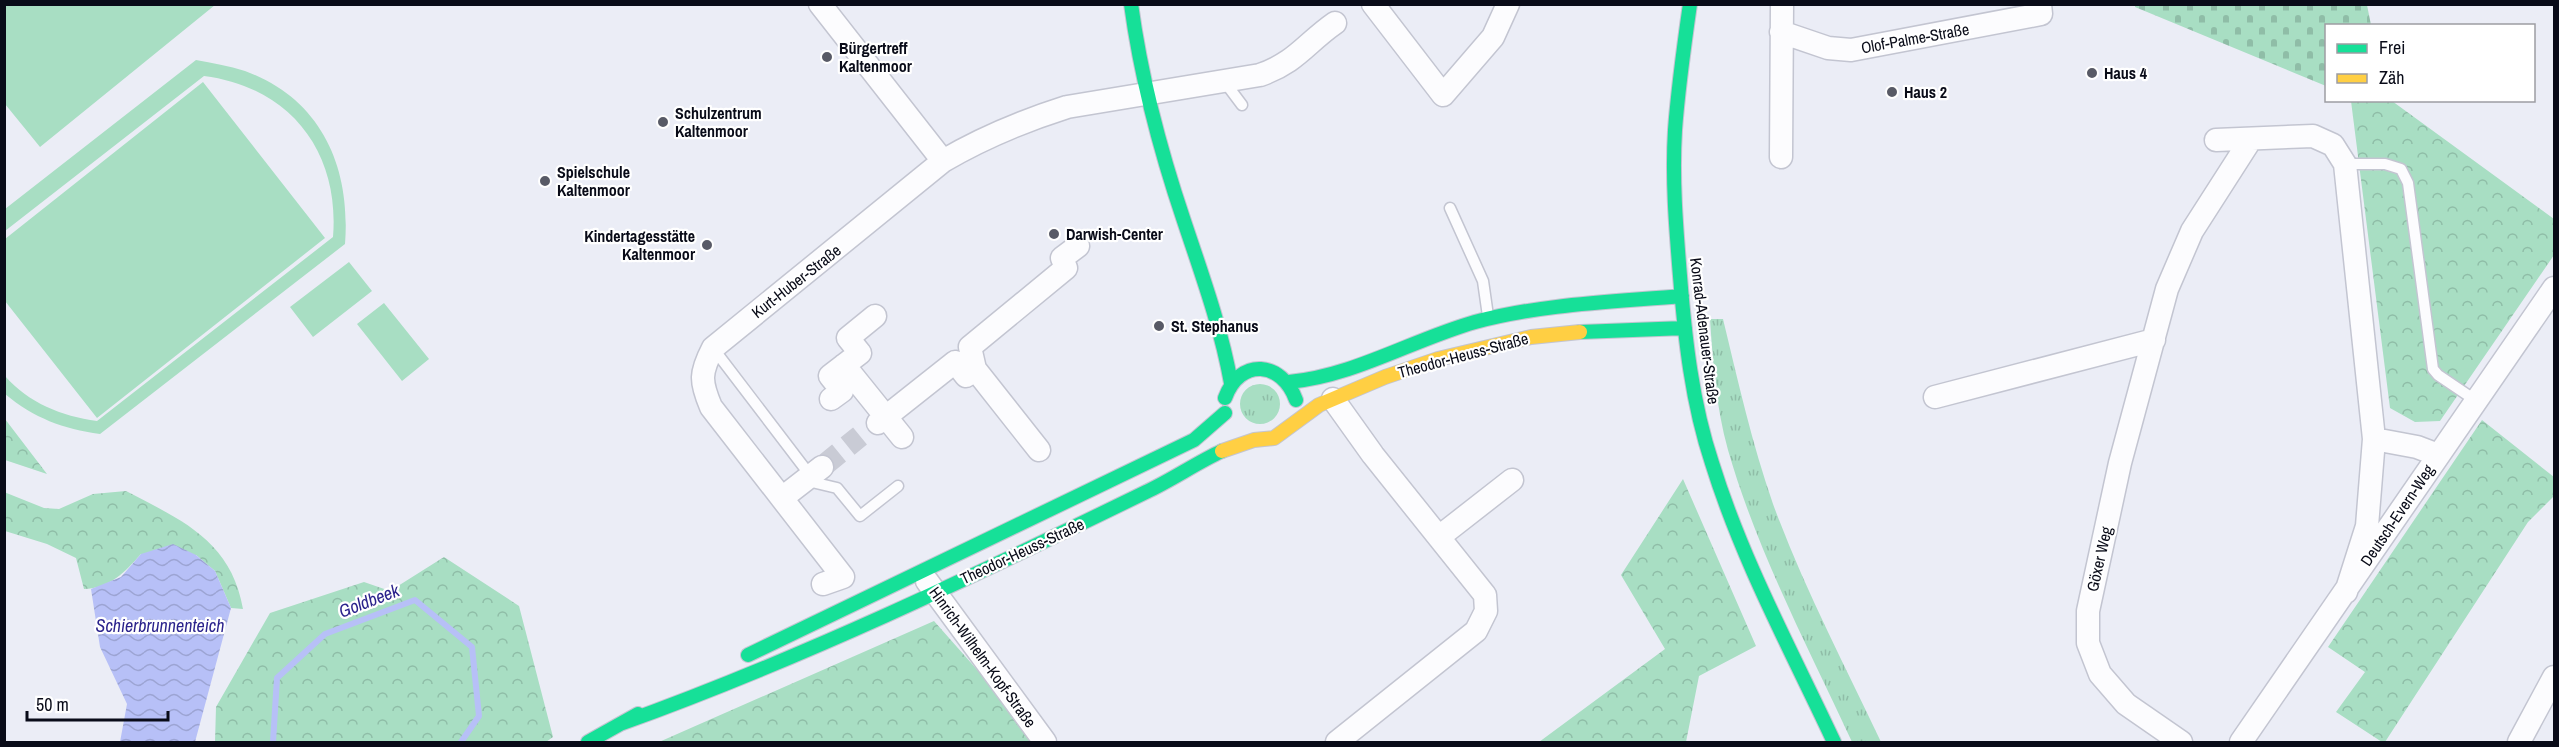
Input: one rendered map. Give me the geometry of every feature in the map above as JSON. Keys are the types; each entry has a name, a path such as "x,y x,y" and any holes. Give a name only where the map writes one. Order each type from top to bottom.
{"main road":[{"path":"1131,4 1137,53 1151,92 1175,192 1205,279 1228,359 1231,383"},
{"path":"1144,4 1151,92"},
{"name":"Konrad-Adenauer-Straße","path":"1690,4 1675,133 1675,195 1685,328 1697,406 1718,484 1744,548 1834,742"},
{"path":"1205,279 1229,319"},
{"name":"Theodor-Heuss-Straße","path":"1289,382 1312,380 1335,374 1430,336 1488,319 1526,311 1682,296"},
{"name":"Theodor-Heuss-Straße","path":"620,724 765,669 935,592 1157,487 1220,451 1254,440 1274,438 1319,405 1385,377 1438,359 1531,336 1570,332 1685,328"},
{"path":"1254,356 1268,369 1280,374 1295,392 1297,404 1290,426"},
{"path":"1254,440 1231,423 1226,393 1231,383 1247,370 1268,369"},
{"name":"Theodor-Heuss-Straße","path":"739,660 1185,444 1206,431 1231,423"},
{"name":"Theodor-Heuss-Straße","path":"588,742 719,671"}],"street":[{"path":"820,4 943,162"},
{"path":"1373,4 1443,95 1493,37 1508,4"},
{"path":"1781,157 1782,4"},
{"name":"Olof-Palme-Straße","path":"1781,32 1828,48 1851,50 2041,14 2040,4"},
{"name":"Kurt-Huber-Straße","path":"823,584 843,577 711,407 703,389 702,369 713,348 943,162 997,132 1067,108 1260,75 1280,68 1296,58 1335,23"},
{"path":"2216,140 2313,136 2333,145 2345,164 2374,439 2367,526 2346,592"},
{"name":"Göxer Weg","path":"2181,742 2126,704 2100,674 2088,643 2088,611 2120,463 2167,289 2192,231 2251,139"},
{"path":"1039,450 975,369 970,347 1066,268 1062,258 1078,246"},
{"name":"Deutsch-Evern-Weg","path":"2241,742 2554,288"},
{"path":"831,399 842,391 831,376 860,353 848,338 875,316"},
{"path":"1935,397 2154,340"},
{"path":"882,420 955,362 966,376 975,369"},
{"path":"844,365 882,420 902,437"},
{"path":"1333,399 1373,455 1485,595 1486,611 1476,631 1337,742"},
{"path":"2374,439 2417,447 2438,455"},
{"path":"782,498 817,471"},
{"path":"1439,537 1512,480"},
{"name":"Hinrich-Wilhelm-Kopf-Straße","path":"921,572 1045,742"},
{"path":"2519,742 2554,677"}],"lane":[{"path":"1223,80 1242,105"},
{"path":"2345,164 2385,164 2401,169 2408,183 2433,369 2438,375 2475,400"},
{"path":"1450,208 1483,281 1488,319"},
{"path":"713,348 817,471 816,483 837,488 860,516 898,486"}],"green space":[{"path":"4,5 215,5 40,147 5,104"},
{"path":"2135,5 2367,5 2371,24 2325,24 2325,86 2135,7"},
{"path":"196,60 245,71 272,83 294,99 312,118 326,140 336,163 343,189 346,216 345,244 100,434 74,429 38,416 5,394 5,376 24,394 46,407 71,416 97,421 333,237 333,206 328,178 318,152 303,129 284,109 261,94 235,83 204,76 5,231 5,209"},
{"path":"203,82 325,238 97,418 5,301 5,239"},
{"path":"2351,102 2393,102 2554,219 2554,255 2440,421 2415,422 2390,408"},
{"path":"349,262 372,291 313,337 290,307"},
{"path":"384,303 429,359 402,381 357,324"},
{"path":"1710,319 1723,319 1752,435 1773,504 1811,595 1881,742 1852,742 1784,598 1753,525 1724,434 1716,385"},
{"path":"1260,384 1274,390 1280,404 1274,418 1260,424 1246,418 1240,404 1246,390"},
{"path":"5,419 47,474 5,460"},
{"path":"2482,420 2554,477 2554,496 2528,522 2385,742 2382,742 2336,712 2365,672 2328,647"},
{"path":"1683,479 1756,646 1699,676 1686,742 1539,742 1665,649 1621,575"},
{"path":"126,491 184,523 215,549 237,585 243,609 231,608 215,571 196,555 141,554 116,578 102,586 84,589 76,558 47,544 5,531 4,492 44,508 59,509 93,494"},
{"path":"444,557 519,606 553,737 546,742 215,742 216,707 270,613 364,582 390,591"},
{"path":"934,621 1041,742 659,742"}],"water":[{"name":"Schierbrunnenteich","path":"173,544 196,555 215,571 231,608 195,742 120,742 127,704 100,647 91,589 121,577 141,554"}],"waterway":[{"name":"Goldbeek","path":"273,742 277,678 325,634 415,600 472,647 479,716 461,742"}],"tunnel":[{"path":"822,467 860,436"}],"traffic: fast":[{"path":"1131,4 1140,59 1159,141 1216,321 1231,383"},
{"path":"1690,4 1678,98 1674,167 1682,300 1694,394 1712,463 1752,570 1834,742"},
{"path":"1289,382 1337,373 1452,329 1500,316 1578,304 1682,296"},
{"path":"1580,332 1685,328"},
{"path":"1225,398 1240,376 1250,370 1261,369 1271,371 1281,377 1290,387 1296,400"},
{"path":"748,655 1194,440 1225,413"},
{"path":"620,724 754,672 886,615 1017,555 1156,487 1222,451"},
{"path":"588,742 638,714"}],"traffic: slow":[{"path":"1222,451 1254,440 1274,438 1319,405 1385,377 1438,359 1531,337 1580,332"}],"place":[{"name":"Bürgertreff Kaltenmoor","path":"827,57"},
{"name":"Haus 4","path":"2092,73"},
{"name":"Haus 2","path":"1892,92"},
{"name":"Schulzentrum Kaltenmoor","path":"663,122"},
{"name":"Spielschule Kaltenmoor","path":"545,181"},
{"name":"Darwish-Center","path":"1054,234"},
{"name":"Kindertagesstätte Kaltenmoor","path":"707,245"},
{"name":"St. Stephanus","path":"1159,326"}]}
